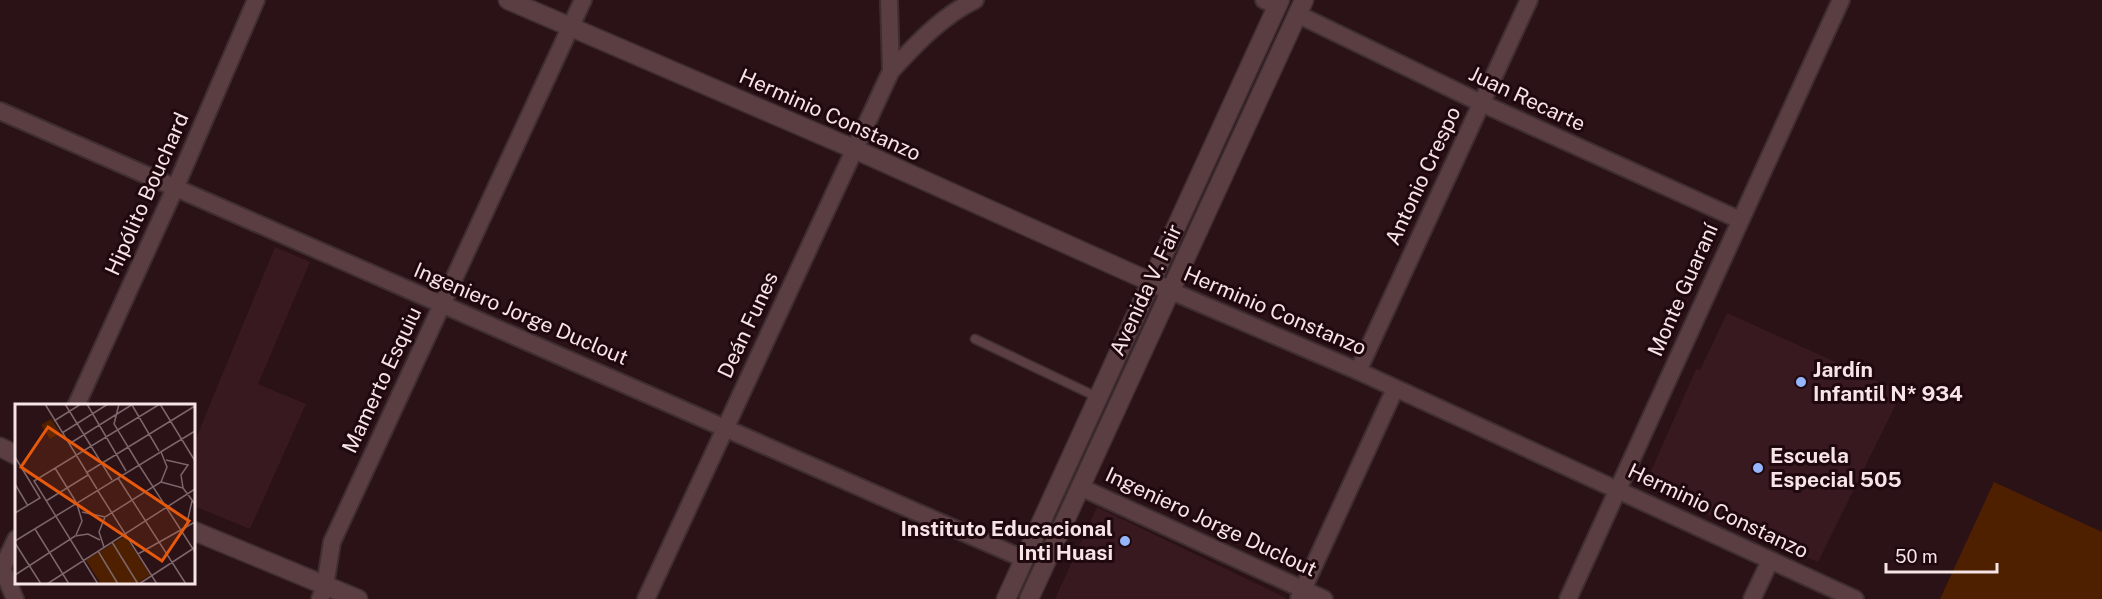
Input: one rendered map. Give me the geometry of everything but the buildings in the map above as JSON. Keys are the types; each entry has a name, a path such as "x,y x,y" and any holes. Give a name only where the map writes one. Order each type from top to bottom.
{"main road":[{"name":"Herminio Constanzo","path":"508,0 854,149 1171,291"},
{"name":"Avenida V. Fair","path":"1006,599 1151,282 1273,2"},
{"name":"Avenida V. Fair","path":"1029,599 1300,7"},
{"path":"0,447 15,454"},
{"path":"195,531 323,592 358,599"}],"street":[{"name":"Hipólito Bouchard","path":"76,404 177,186 256,0"},
{"name":"Mamerto Esquiu","path":"323,592 332,542 583,0"},
{"path":"889,0 891,71"},
{"path":"891,71 924,36 963,6 975,0"},
{"name":"Antonio Crespo","path":"1359,371 1529,0"},
{"name":"Monte Guaraní","path":"1568,599 1841,0"},
{"name":"Juan Recarte","path":"1300,7 1481,103 1740,220"},
{"name":"Deán Funes","path":"646,599 891,71"},
{"name":"Ingeniero Jorge Duclout","path":"0,111 177,186 1024,559"},
{"name":"Herminio Constanzo","path":"1171,291 1359,371 1855,599"},
{"path":"1301,594 1395,389"},
{"name":"Ingeniero Jorge Duclout","path":"1080,487 1301,594 1323,599"},
{"path":"15,541 1,572 15,599"},
{"path":"1752,599 1770,561"}],"lane":[{"path":"975,339 1097,397"}],"shaded area":[{"path":"275,247 310,262 258,384 306,404 250,529 195,506 195,441"},
{"name":"Escuela Especial 505","path":"1727,313 1902,392 1818,562 1644,487 1696,369 1700,370"},
{"path":"1994,482 2102,532 2102,599 1940,599"},
{"name":"Instituto Educacional Inti Huasi","path":"1097,507 1286,598 1055,599"}],"place":[{"name":"Jardín Infantil N* 934","path":"1801,382"},
{"name":"Escuela Especial 505","path":"1758,468"},
{"name":"Instituto Educacional Inti Huasi","path":"1125,541"}]}
